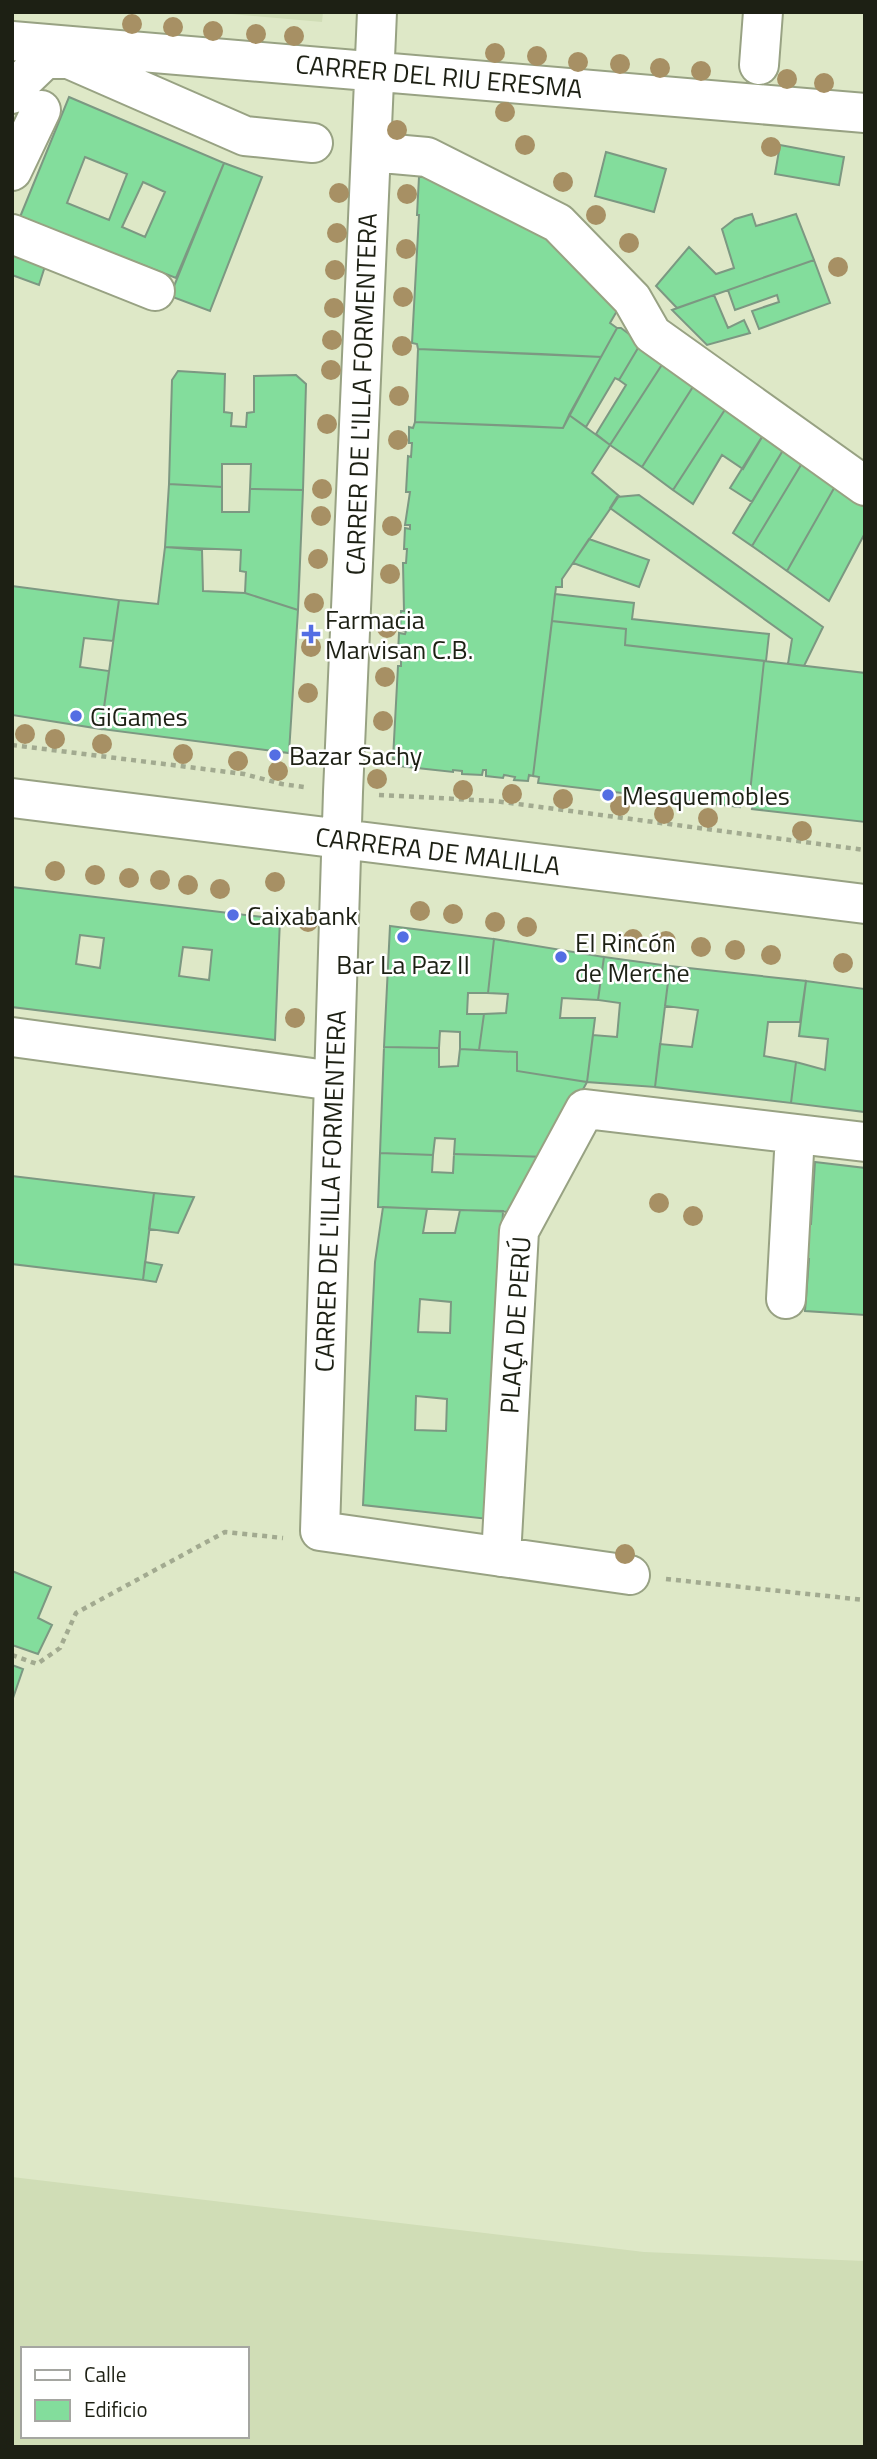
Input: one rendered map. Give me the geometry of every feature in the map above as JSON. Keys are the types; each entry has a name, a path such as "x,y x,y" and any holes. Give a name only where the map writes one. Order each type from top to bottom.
{"street":[{"name":"CARRER DE L'ILLA FORMENTERA","path":"320,1531 342,840 377,12"},
{"path":"759,65 763,12"},
{"name":"CARRER DEL RIU ERESMA","path":"12,41 865,113"},
{"path":"12,171 27,102 21,82 45,59 69,59 245,136 313,143"},
{"path":"372,152 427,157 558,223 632,299 652,334 865,486"},
{"path":"12,234 156,291"},
{"name":"CARRERA DE MALILLA","path":"12,798 865,904"},
{"path":"12,1037 334,1081"},
{"name":"PLAÇA DE PERÚ","path":"501,1557 519,1231 586,1109 865,1142"},
{"path":"786,1299 795,1134"},
{"path":"320,1531 630,1575"}],"path":[{"path":"12,746 244,774 270,782 307,787"},
{"path":"377,795 495,801 865,850"},
{"path":"12,1655 37,1664 60,1648 76,1612 225,1532 307,1540 320,1531"},
{"path":"630,1575 865,1600"}],"shaded area":[{"path":"209,12 323,12 322,22"},
{"path":"12,2177 644,2252 865,2261 865,2447 12,2447"}],"building":[{"path":"69,97 224,163 176,278 20,217","holes":["85,157 127,174 109,220 67,203","143,182 165,192 145,237 122,227"]},
{"path":"780,145 844,157 839,185 775,174"},
{"path":"606,152 666,169 654,212 595,196"},
{"path":"224,163 262,177 210,311 170,296"},
{"path":"419,177 425,177 552,232 621,304 610,323 617,328 601,357 418,349 417,344 412,343"},
{"path":"752,214 756,226 796,214 814,260 677,308 656,286 689,247 716,274 734,268 722,229 735,219"},
{"path":"12,248 47,260 39,285 12,275"},
{"path":"814,260 830,303 759,329 752,311 779,302 777,295 735,310 728,290"},
{"path":"714,295 728,328 744,320 750,333 707,345 672,310"},
{"path":"617,328 621,328 641,343 619,380 615,378 586,427 569,415"},
{"path":"641,343 665,360 610,445 596,434 626,385 619,380"},
{"path":"418,349 601,357 563,428 415,422"},
{"path":"665,360 696,382 642,467 610,445"},
{"path":"178,371 225,374 224,412 232,413 231,426 246,427 247,413 254,412 254,376 296,375 306,384 303,490 250,489 251,464 222,464 222,487 169,484 172,380"},
{"path":"696,382 728,405 673,490 642,467"},
{"path":"728,405 765,432 743,469 722,455 693,504 673,490"},
{"path":"569,415 610,445 592,473 619,496 562,579 562,587 556,587 533,776 529,775 528,781 514,780 515,777 504,775 503,778 486,776 486,770 483,770 482,775 399,766 400,760 393,759 398,666 401,666 401,653 398,653 399,633 405,634 406,631 400,630 401,611 404,611 403,563 406,563 407,549 404,549 405,528 410,529 410,525 405,525 410,492 406,492 408,456 411,457 412,443 409,443 409,427 413,428 415,422 563,428"},
{"path":"765,432 785,447 752,502 730,488"},
{"path":"785,447 804,460 752,546 733,533"},
{"path":"804,460 837,483 787,571 752,546"},
{"path":"837,483 865,503 865,533 829,601 787,571"},
{"path":"169,484 222,487 222,512 249,512 250,489 303,490 298,610 245,593 246,572 240,571 241,550 165,547"},
{"path":"639,495 823,627 804,666 788,664 792,639 610,508 617,497"},
{"path":"589,539 649,560 639,587 573,563"},
{"path":"165,547 202,550 203,591 245,593 298,610 289,753 101,729 119,600 158,604"},
{"path":"12,586 119,600 113,641 84,638 80,667 109,671 101,729 12,715"},
{"path":"555,594 634,603 632,619 769,634 766,661 625,645 626,629 552,621"},
{"path":"552,621 626,629 625,645 764,661 749,802 740,801 740,807 538,783 539,777 533,776"},
{"path":"764,661 865,673 865,822 752,809 753,802 749,802"},
{"path":"12,887 280,919 275,1040 12,1007","holes":["80,935 104,938 100,968 76,964","183,947 212,950 209,980 179,976"]},
{"path":"390,926 494,939 488,993 468,993 467,1014 484,1014 479,1050 460,1049 460,1032 440,1031 439,1048 384,1047"},
{"path":"494,939 604,957 598,1000 562,998 560,1018 595,1018 587,1082 517,1071 517,1052 479,1050 484,1014 506,1013 508,994 488,993"},
{"path":"604,957 670,966 655,1087 587,1082 593,1035 617,1037 620,1003 598,1000"},
{"path":"670,966 806,981 800,1022 768,1022 764,1056 796,1062 791,1103 655,1087 660,1044 692,1047 698,1010 665,1006"},
{"path":"806,981 865,989 865,1112 791,1103 796,1062 825,1070 828,1039 799,1036"},
{"path":"384,1047 439,1048 439,1067 458,1066 460,1049 517,1052 517,1071 587,1082 546,1157 454,1154 455,1139 435,1138 433,1155 380,1153"},
{"path":"380,1153 433,1155 432,1172 453,1173 454,1154 546,1157 520,1212 378,1207"},
{"path":"815,1162 865,1168 865,1315 805,1311 809,1259 804,1259 805,1224 811,1224"},
{"path":"12,1176 154,1193 143,1280 12,1264"},
{"path":"154,1193 194,1197 178,1233 149,1229"},
{"path":"383,1207 427,1209 423,1233 455,1233 460,1210 503,1211 488,1519 363,1505 375,1262","holes":["420,1299 451,1302 450,1333 418,1332","416,1396 447,1399 446,1431 415,1430"]},
{"path":"145,1262 162,1265 156,1282 143,1280"},
{"path":"12,1571 51,1587 38,1618 52,1625 38,1654 12,1645"},
{"path":"12,1665 23,1669 12,1701"}],"place":[{"name":"Farmacia Marvisan C.B.","path":"311,634"},
{"name":"GiGames","path":"76,716"},
{"name":"Bazar Sachy","path":"275,755"},
{"name":"Mesquemobles","path":"608,795"},
{"name":"Caixabank","path":"233,915"},
{"name":"Bar La Paz II","path":"403,937"},
{"name":"El Rincón de Merche","path":"561,957"}]}
